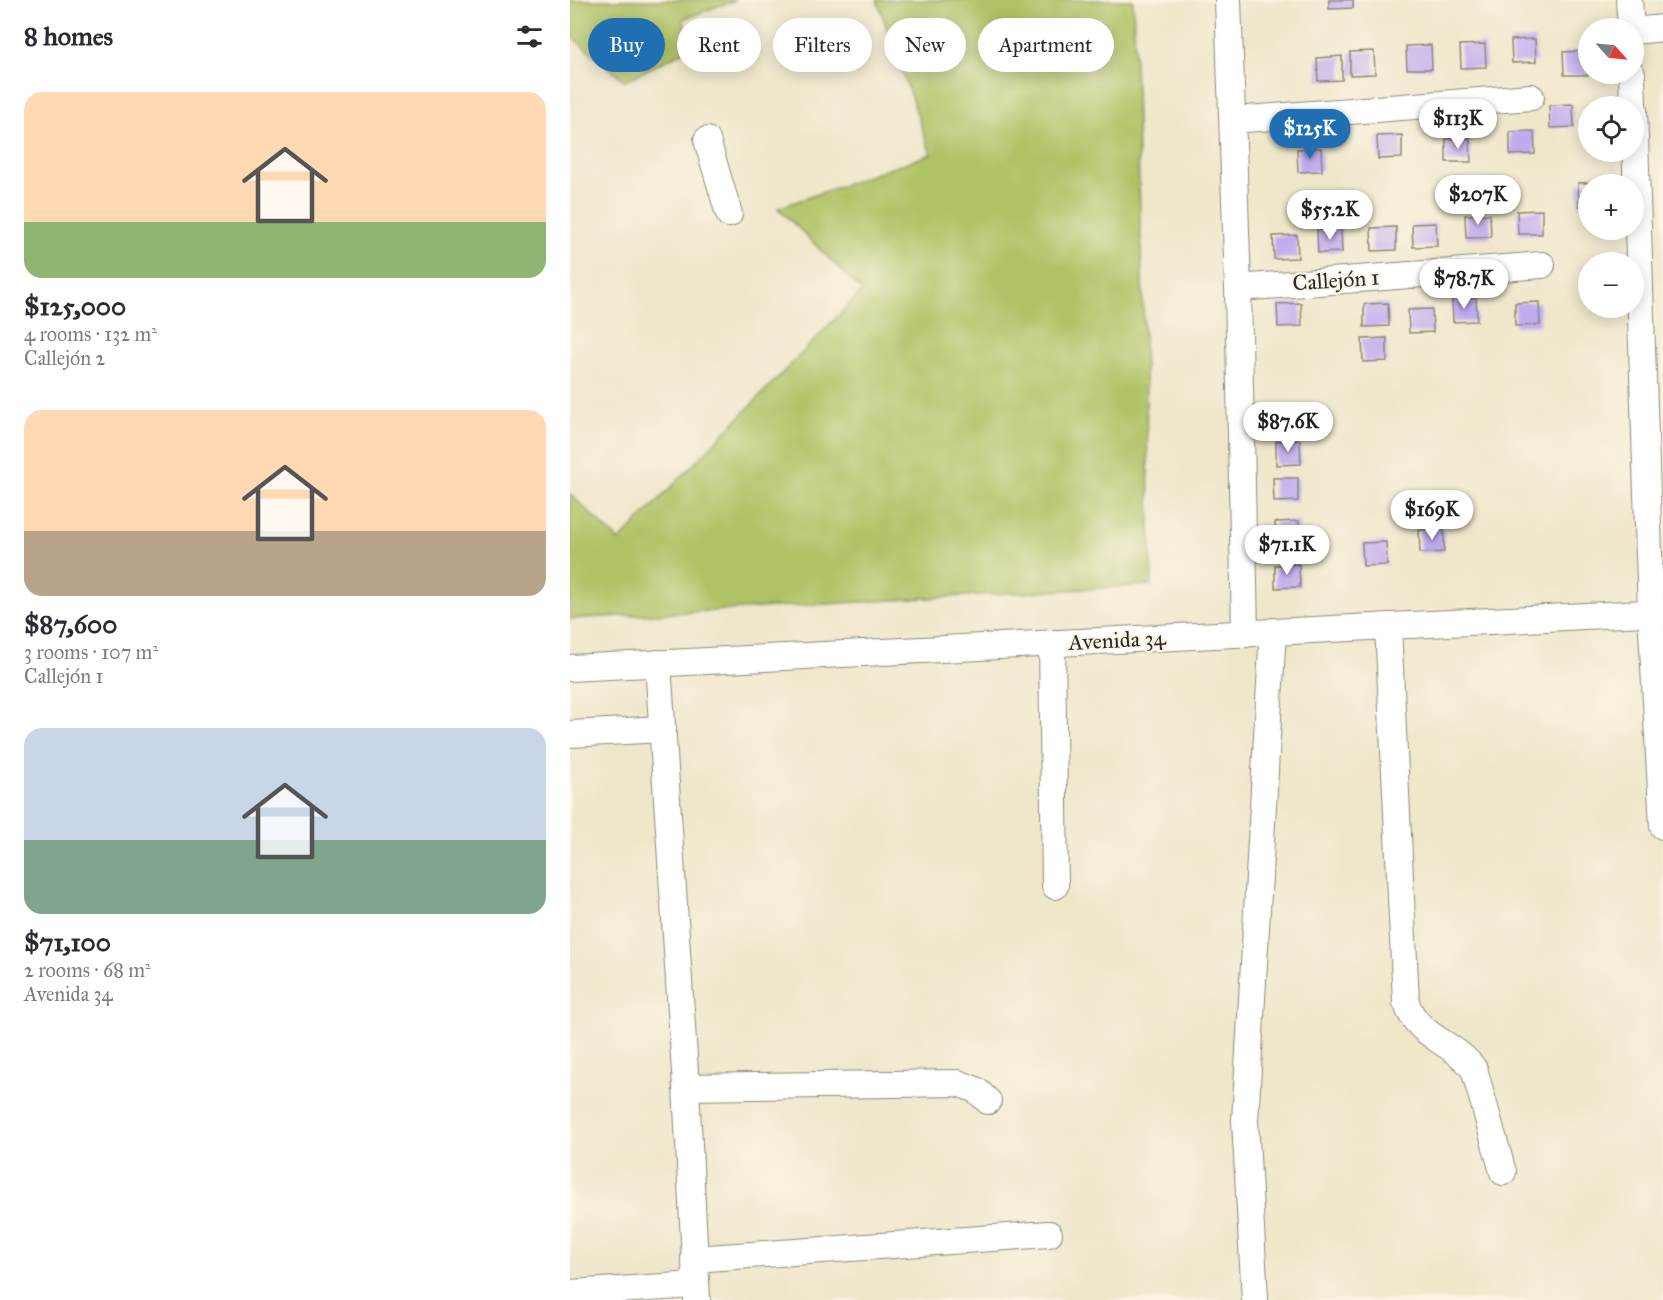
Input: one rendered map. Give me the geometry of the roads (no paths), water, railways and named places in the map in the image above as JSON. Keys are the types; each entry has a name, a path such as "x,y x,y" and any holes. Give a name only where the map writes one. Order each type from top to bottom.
{"street":[{"path":"1228,0 1234,120 1245,634"},
{"path":"1629,0 1631,18"},
{"path":"1644,29 1663,28"},
{"path":"1234,120 1531,97"},
{"path":"707,140 729,214"},
{"path":"1636,162 1657,612 1663,826"},
{"name":"Callejón 1","path":"1238,288 1542,265"},
{"name":"Avenida 34","path":"570,668 1657,612"},
{"path":"1388,626 1406,1002 1411,1018 1422,1030 1463,1055 1474,1069 1503,1172"},
{"path":"1255,1300 1245,1121 1273,631"},
{"path":"1052,643 1055,886"},
{"path":"570,1293 697,1293 658,663"},
{"path":"570,734 663,729"},
{"path":"686,1087 958,1083 976,1090 988,1101"},
{"path":"694,1259 1050,1234"}]}
